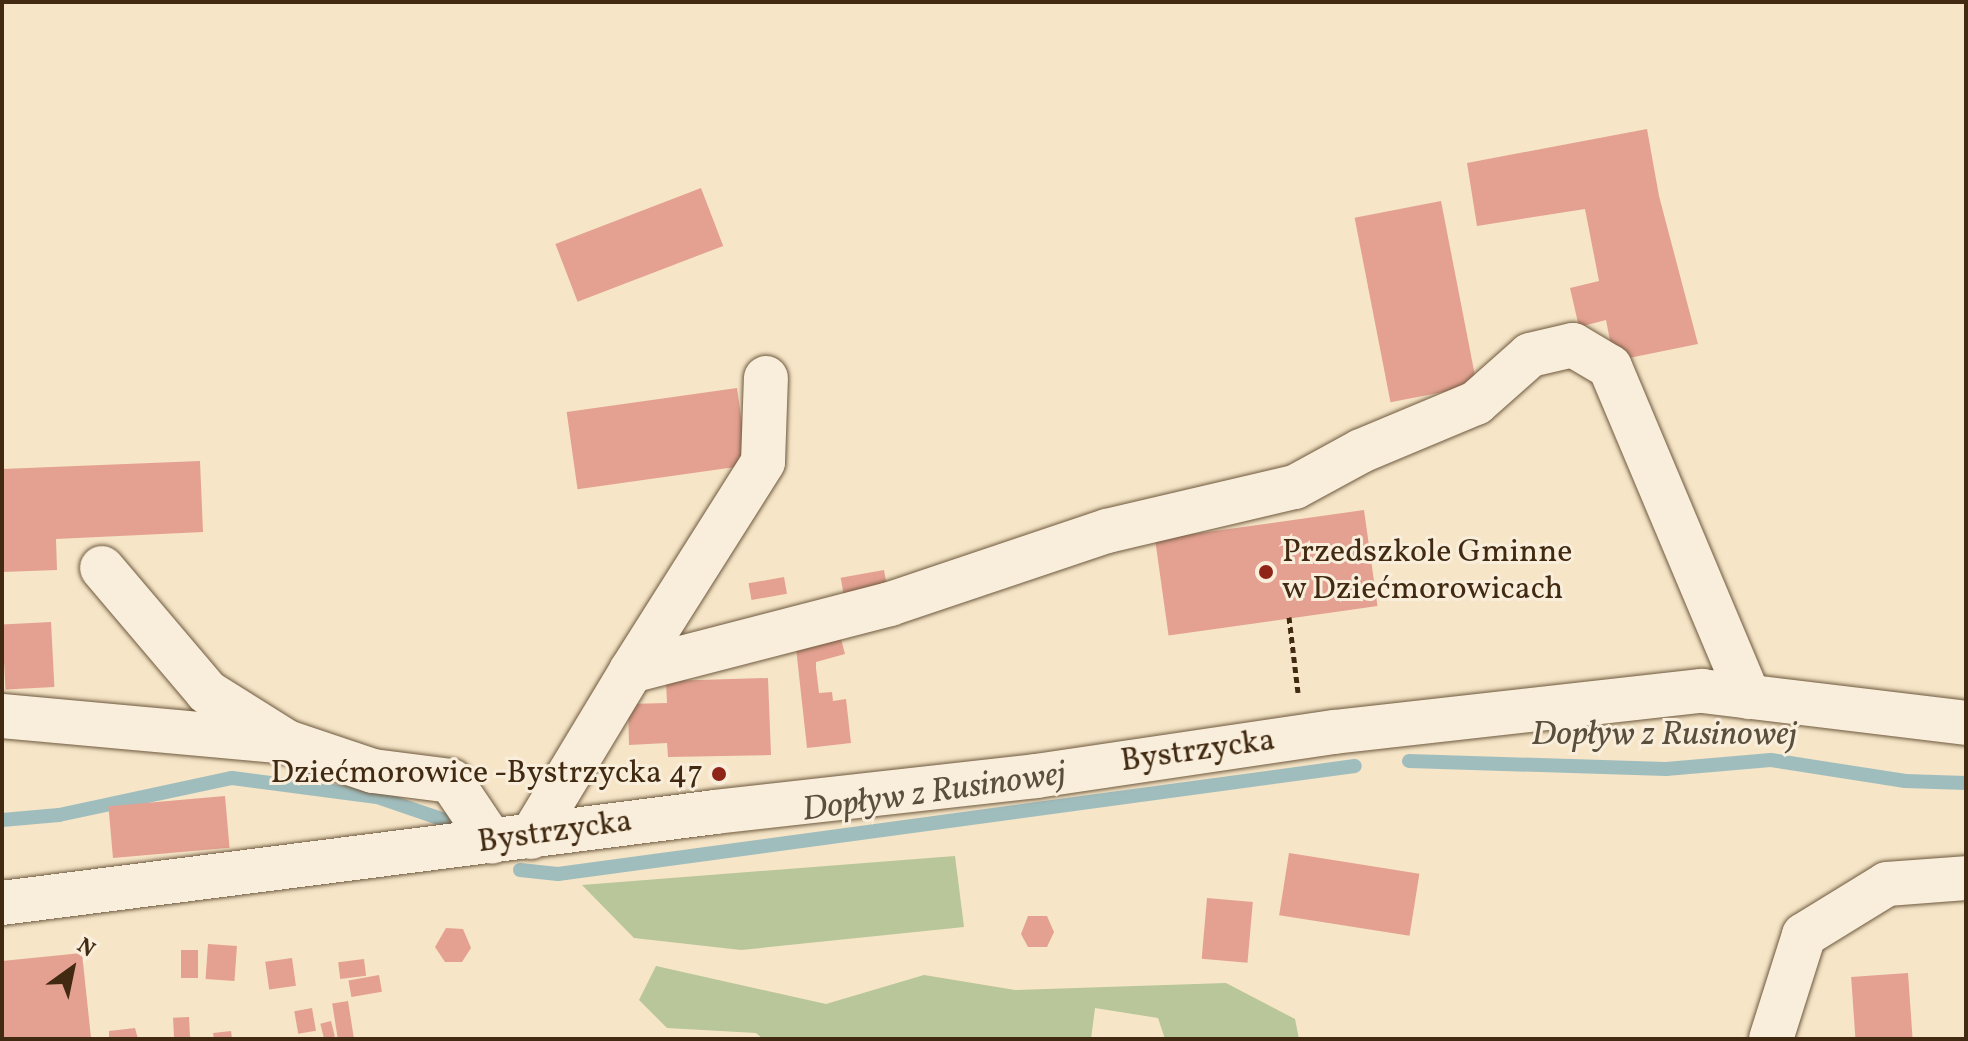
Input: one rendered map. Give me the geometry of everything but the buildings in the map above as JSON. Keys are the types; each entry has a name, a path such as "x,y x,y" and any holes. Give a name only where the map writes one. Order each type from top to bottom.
{"street":[{"path":"631,671 890,604 1107,531 1295,487 1361,451 1476,403 1530,355 1573,345 1610,367 1749,697"},
{"path":"102,568 207,692 287,742 373,771 451,781 512,839 631,671 763,462 766,378"},
{"name":"Bystrzycka","path":"2,903 1036,776 1396,725 1702,691 1966,723"},
{"path":"1918,718 1966,699"},
{"path":"2,716 287,742"},
{"path":"1771,1039 1804,935 1887,884 1966,878"}],"path":[{"path":"1289,617 1298,699"}],"green space":[{"path":"955,856 964,927 741,950 634,938 582,885"},
{"path":"656,966 826,1004 924,975 1015,990 1226,983 1295,1019 1299,1039 1165,1039 1158,1018 1095,1008 1091,1039 763,1039 756,1033 667,1028 639,1000"}],"waterway":[{"name":"Dopływ z Rusinowej","path":"1409,761 1666,769 1771,760 1905,781 1966,783"},
{"name":"Dopływ z Rusinowej","path":"520,870 558,874 1355,766"},
{"name":"Dopływ z Rusinowej","path":"2,820 59,815 232,778 377,797 447,821"}],"place":[{"name":"Przedszkole Gminne w Dziećmorowicach","path":"1266,572"},
{"name":"Dziećmorowice -Bystrzycka 47","path":"719,774"}]}
